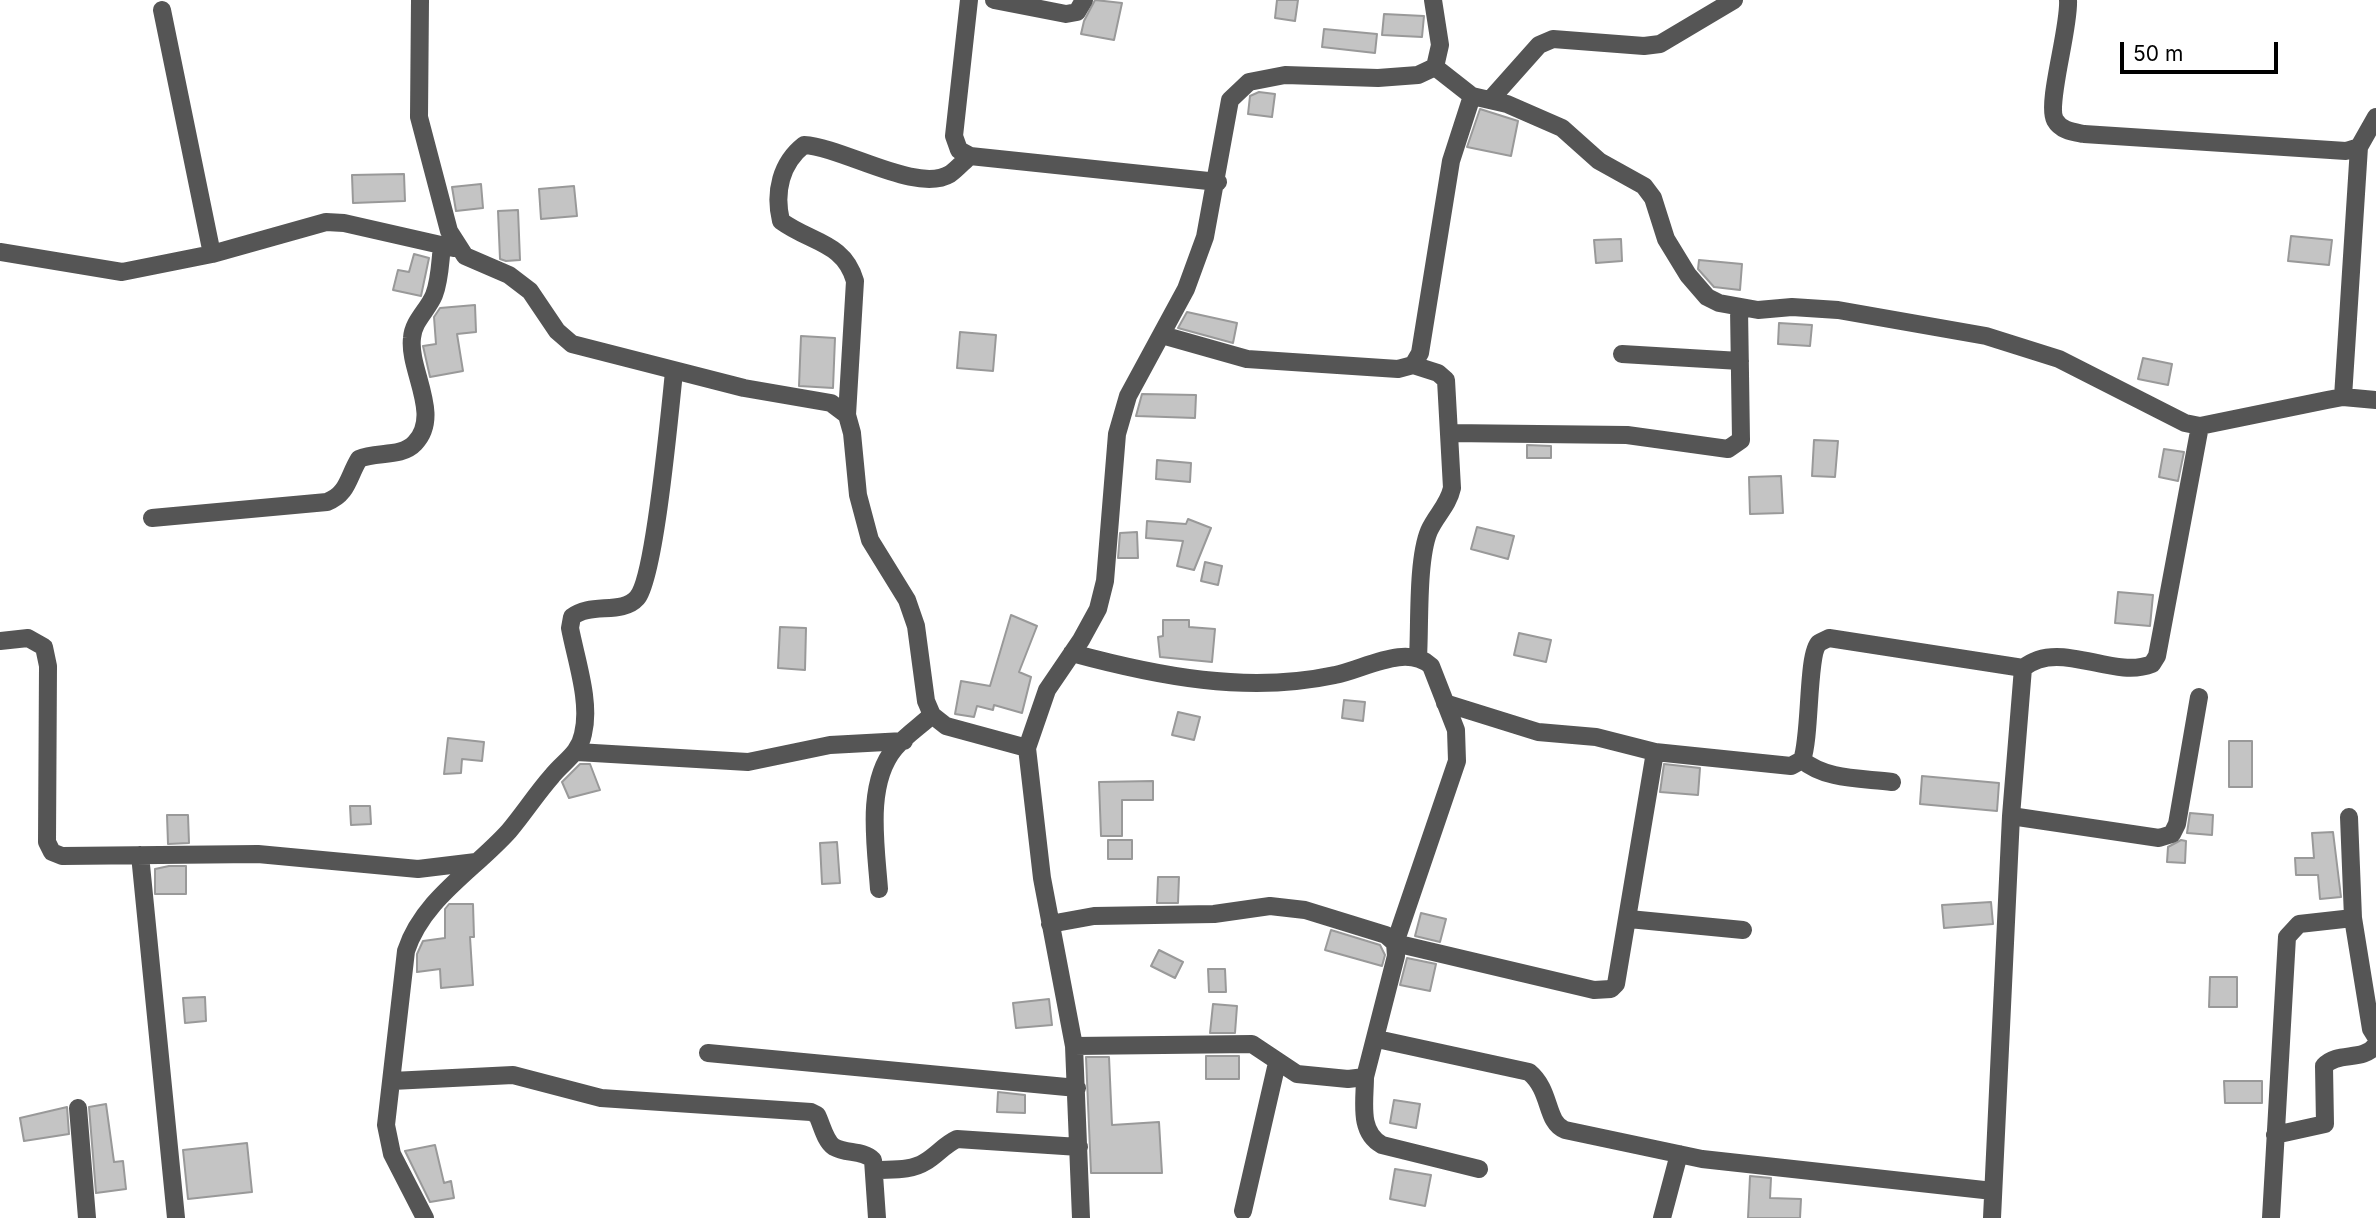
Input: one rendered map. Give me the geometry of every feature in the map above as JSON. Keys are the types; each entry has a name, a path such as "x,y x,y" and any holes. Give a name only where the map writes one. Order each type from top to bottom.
{"street":[{"path":"152,518 327,502 342,492 359,459 369,454 400,452 415,444 424,428 426,413 412,337 416,324 435,293 450,247 419,117 420,0"},
{"path":"969,0 954,136 959,150 970,156 1218,181"},
{"path":"994,0 1066,14 1077,12 1084,0"},
{"path":"1433,0 1440,46 1435,67"},
{"path":"1413,365 1420,353 1451,161 1481,98 1539,45 1553,39 1643,46 1660,44 1734,0"},
{"path":"2068,0 2066,38 2053,97 2054,119 2063,129 2084,134 2346,151 2359,147"},
{"path":"162,10 212,254"},
{"path":"1435,67 1481,98 1536,114 1562,128 1599,161 1644,186 1653,198 1666,239 1698,289 1718,303 1739,308 1838,310 2013,343 2059,359 2185,423 2200,426 2343,397 2376,400"},
{"path":"1081,1218 1074,1046 1042,878 1027,748 1047,690 1098,609 1105,581 1111,477 1128,396 1186,289 1205,237 1218,181 1230,100 1249,82 1285,75 1378,78 1418,75 1435,67"},
{"path":"2343,397 2359,147 2376,117"},
{"path":"970,156 949,175 930,180 821,146 804,145 788,157 776,201 781,221 836,250 849,262 855,281 847,415 852,433 858,495 870,540 907,600 916,626 926,701 932,715 946,726 1027,748"},
{"path":"0,252 122,272 212,254 326,222 344,223 450,247 509,275 530,291 557,331 572,344 744,388 831,403 847,415"},
{"path":"1449,433 1627,435 1728,449 1741,440 1739,308"},
{"path":"1161,335 1247,359 1272,363 1398,369 1413,365 1438,373 1447,380 1451,488 1448,503 1429,532 1425,550 1418,657"},
{"path":"1622,354 1740,361"},
{"path":"422,1216 390,1147 386,1125 406,951 412,931 433,904 508,831 553,774 577,752 584,733 584,710 570,628 572,617 579,611 630,604 642,590 657,518 674,372"},
{"path":"1993,1218 2011,816 2023,668 2034,659 2054,657 2136,667 2152,664 2157,656 2200,426"},
{"path":"0,641 28,638 44,647 48,666 47,842 52,852 62,856 258,855 418,869 476,862"},
{"path":"1445,703 1522,729 1596,737 1655,752 1791,766 1802,760 1808,743 1812,658 1818,644 1829,638 2023,668"},
{"path":"1072,653 1141,671 1236,684 1335,676 1401,657 1418,657 1431,666 1455,730 1455,772 1395,943 1396,956 1377,1039 1365,1077 1366,1130 1371,1139 1382,1145 1479,1169"},
{"path":"2011,816 2159,838 2172,834 2177,824 2199,697"},
{"path":"878,889 875,830 878,787 895,748 932,715"},
{"path":"577,752 748,762 830,745 904,741"},
{"path":"1050,924 1085,917 1133,913 1214,914 1270,906 1306,910 1386,935 1395,943 1603,992 1616,984 1655,752"},
{"path":"1802,760 1814,770 1826,774 1892,782"},
{"path":"2349,817 2353,918 2371,1029 2376,1037"},
{"path":"140,855 149,961 160,1033 176,1218"},
{"path":"2271,1218 2287,937 2299,924 2353,918"},
{"path":"1629,919 1744,930"},
{"path":"1377,1039 1529,1072 1545,1091 1552,1119 1558,1128 1679,1154 1993,1191"},
{"path":"1074,1046 1252,1044 1297,1074 1348,1079 1365,1077"},
{"path":"2275,1135 2325,1124 2324,1066 2336,1058 2366,1054 2376,1045"},
{"path":"708,1053 1077,1088"},
{"path":"1243,1211 1277,1063"},
{"path":"392,1081 481,1074 513,1075 601,1098 811,1112 817,1115 827,1140 835,1147 868,1155 876,1170 877,1218"},
{"path":"78,1108 87,1218"},
{"path":"876,1170 911,1168 926,1162 943,1145 957,1139 1079,1147"},
{"path":"1662,1218 1679,1154"}],"building":[{"path":"1095,0 1122,3 1114,40 1081,34 1084,21"},
{"path":"1277,0 1298,0 1295,21 1275,18"},
{"path":"1384,14 1424,16 1422,37 1382,35"},
{"path":"1324,29 1377,34 1375,53 1322,47"},
{"path":"1259,92 1275,94 1272,117 1248,114 1250,96"},
{"path":"1480,109 1518,121 1511,156 1467,147"},
{"path":"404,174 405,201 353,203 352,175"},
{"path":"481,184 483,208 456,211 452,187"},
{"path":"574,186 577,216 541,219 539,189"},
{"path":"518,210 520,260 506,261 500,259 498,211"},
{"path":"2291,236 2332,240 2329,265 2288,261"},
{"path":"1621,239 1622,261 1596,263 1594,240"},
{"path":"414,254 429,258 421,296 393,290 398,270 409,272"},
{"path":"1699,260 1742,264 1740,290 1714,287 1698,269"},
{"path":"475,305 476,332 457,334 463,371 430,377 423,346 436,344 434,317 440,308"},
{"path":"1187,312 1237,323 1233,343 1178,328"},
{"path":"1779,323 1812,325 1810,346 1778,344"},
{"path":"960,332 996,335 993,371 957,368"},
{"path":"801,336 835,338 833,388 799,386"},
{"path":"2143,358 2172,364 2168,385 2138,379"},
{"path":"1142,394 1196,395 1195,418 1136,416"},
{"path":"1814,440 1838,441 1835,477 1812,476"},
{"path":"1527,445 1551,446 1551,458 1527,458"},
{"path":"2164,449 2184,452 2178,481 2159,477"},
{"path":"1157,460 1191,463 1190,482 1156,479"},
{"path":"1781,476 1783,513 1750,514 1749,477"},
{"path":"1188,519 1211,528 1194,570 1177,566 1183,541 1146,538 1147,521 1186,524"},
{"path":"1477,527 1514,536 1508,559 1471,549"},
{"path":"1137,532 1138,558 1118,558 1120,533"},
{"path":"1205,562 1222,566 1218,585 1201,581"},
{"path":"2118,592 2153,595 2150,626 2115,623"},
{"path":"1011,615 1037,626 1019,672 1031,677 1022,713 994,705 993,710 977,706 974,717 955,714 961,681 990,686"},
{"path":"1163,620 1189,620 1189,627 1215,629 1212,662 1160,657 1158,637 1163,636"},
{"path":"780,627 806,628 805,670 778,668"},
{"path":"1519,633 1551,640 1546,662 1514,655"},
{"path":"1344,700 1365,702 1363,721 1342,718"},
{"path":"1178,712 1200,717 1194,740 1172,735"},
{"path":"448,738 484,742 482,761 462,759 461,773 444,774"},
{"path":"2229,741 2252,741 2252,787 2229,787"},
{"path":"580,764 590,764 600,790 569,798 562,782"},
{"path":"1664,764 1700,768 1698,795 1660,792"},
{"path":"1922,776 1999,783 1997,811 1920,804"},
{"path":"1153,781 1153,800 1122,800 1122,836 1101,836 1099,782"},
{"path":"350,806 370,806 371,824 351,825"},
{"path":"2190,813 2213,815 2212,835 2187,833"},
{"path":"167,815 188,815 189,843 168,844"},
{"path":"2333,832 2341,897 2320,899 2318,875 2296,875 2295,858 2314,858 2312,833"},
{"path":"1108,840 1132,840 1132,859 1108,859"},
{"path":"2181,840 2186,841 2185,863 2167,862 2168,847"},
{"path":"837,842 840,883 822,884 820,843"},
{"path":"186,866 186,894 155,894 155,869"},
{"path":"1158,877 1179,877 1178,903 1157,903"},
{"path":"1991,902 1993,924 1944,928 1942,905"},
{"path":"449,904 473,904 474,937 470,937 473,985 441,988 440,969 417,972 417,954 423,941 445,938 445,909"},
{"path":"1421,913 1446,919 1440,942 1415,936"},
{"path":"1331,930 1380,945 1385,955 1382,966 1325,950"},
{"path":"1159,950 1183,962 1175,978 1151,966"},
{"path":"1407,958 1436,964 1430,991 1400,985"},
{"path":"1208,969 1225,969 1226,992 1209,992"},
{"path":"2210,977 2237,977 2237,1007 2209,1007"},
{"path":"205,997 206,1021 185,1023 183,998"},
{"path":"1049,999 1052,1025 1016,1028 1013,1003"},
{"path":"1213,1004 1237,1006 1235,1033 1210,1033"},
{"path":"1206,1056 1239,1056 1239,1079 1206,1079"},
{"path":"1086,1057 1109,1057 1112,1125 1159,1122 1162,1173 1091,1173"},
{"path":"2224,1081 2262,1081 2262,1103 2225,1103"},
{"path":"998,1092 1025,1095 1025,1113 997,1112"},
{"path":"1394,1100 1420,1104 1416,1128 1390,1123"},
{"path":"106,1104 114,1162 123,1161 126,1189 96,1193 89,1107"},
{"path":"67,1107 69,1134 24,1141 20,1118"},
{"path":"247,1143 252,1192 188,1199 183,1150"},
{"path":"435,1145 444,1183 451,1181 454,1198 430,1202 405,1151"},
{"path":"1395,1169 1431,1175 1425,1206 1390,1199"},
{"path":"1750,1176 1771,1178 1770,1198 1801,1199 1800,1218 1748,1218"}]}
